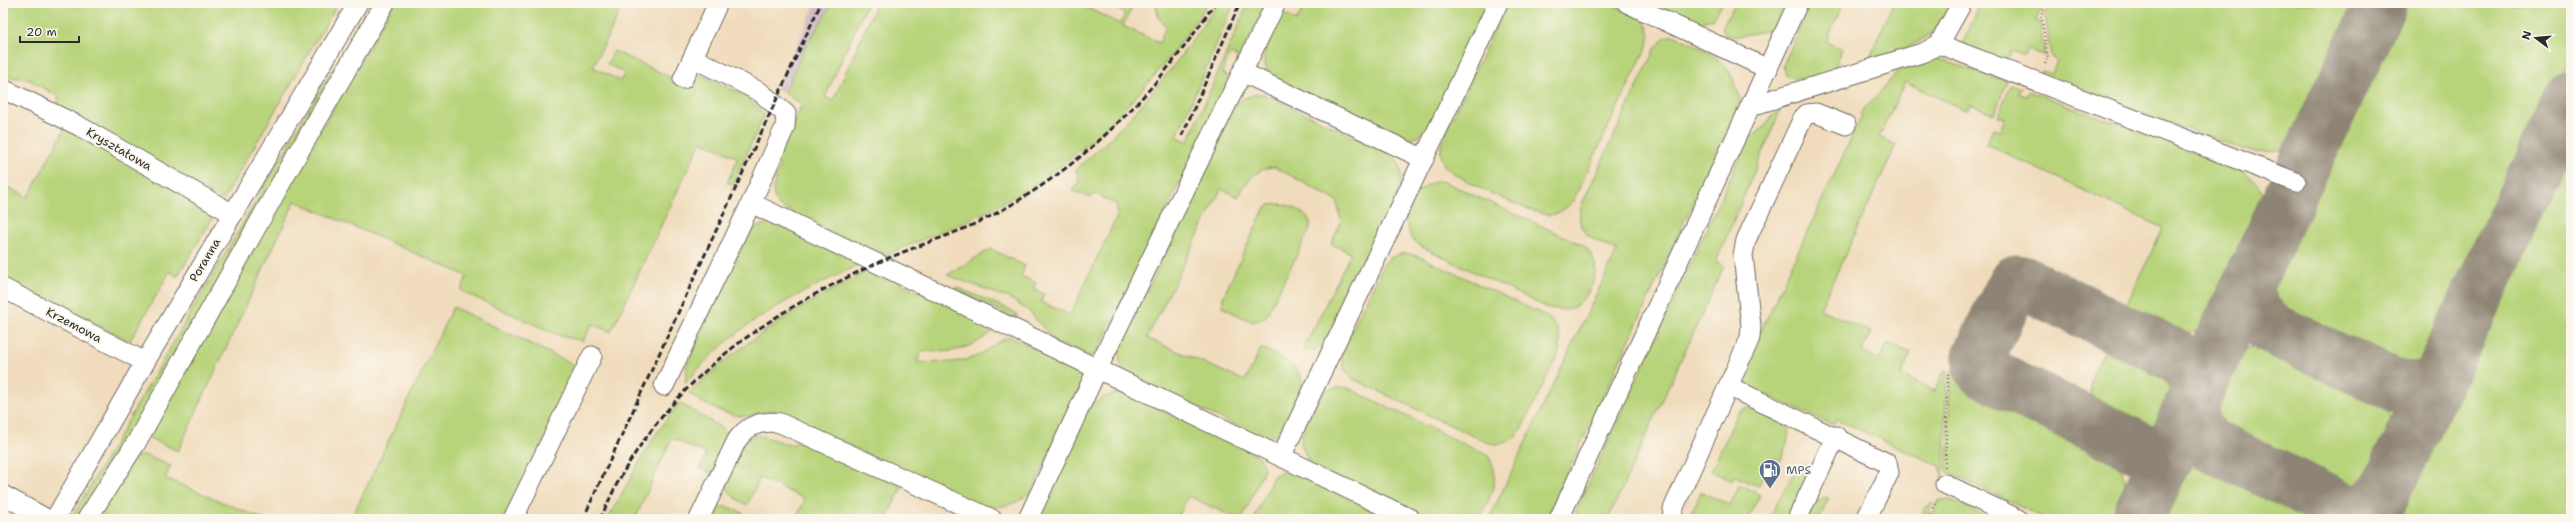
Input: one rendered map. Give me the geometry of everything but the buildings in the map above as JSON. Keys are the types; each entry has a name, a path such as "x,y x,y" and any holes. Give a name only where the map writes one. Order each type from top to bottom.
{"street":[{"name":"Poranna","path":"55,519 144,362 358,3"},
{"path":"87,519 136,443 281,183 385,3"},
{"path":"1028,519 1097,370 1276,3"},
{"path":"1281,457 1498,3"},
{"path":"1627,3 1768,69"},
{"path":"1559,519 1798,3"},
{"path":"1751,106 1907,59 1925,52 1938,44 1962,3"},
{"path":"683,80 716,4"},
{"path":"1938,44 2296,182"},
{"path":"664,386 751,203 785,127 786,114 760,92 692,58"},
{"path":"1242,72 1424,159"},
{"name":"Kryształowa","path":"3,89 79,126 233,214"},
{"path":"1672,519 1673,509 1751,332 1743,255 1746,240 1803,118 1807,114 1816,113 1846,125"},
{"path":"751,203 1097,370 1411,519"},
{"name":"Krzemowa","path":"3,288 144,362"},
{"path":"513,519 592,356"},
{"path":"1728,386 1884,460 1889,466 1889,473 1866,519"},
{"path":"699,519 737,440 744,430 751,426 770,421 780,423 992,519"},
{"path":"1796,519 1836,436"},
{"path":"1945,484 2018,519"},
{"path":"3,496 47,519"}],"path":[{"path":"2036,81 2048,57 2041,15 2047,3"},
{"path":"1928,519 1945,484 1948,371"}],"shaded area":[{"path":"816,3 833,3 805,47 784,93 776,90"}],"green space":[{"path":"3,3 338,3 223,200 57,106 59,97 28,79 3,76"},
{"path":"371,3 381,3 156,394 79,519 71,519"},
{"path":"394,3 624,3 593,67 620,81 625,73 607,64 614,51 687,85 694,72 746,96 764,115 733,184 727,183 738,158 701,141 611,332 592,324 583,341 560,336 461,291 467,276 295,201 178,451 149,438 262,232"},
{"path":"833,3 867,3 825,97 833,101 877,3 1077,3 1120,24 1125,13 1105,3 1134,3 1123,26 1159,43 1166,27 1158,17 1156,3 1208,3 1165,63 1141,91 1087,144 1058,167 995,207 953,227 881,257 779,206 773,191 774,181 780,166 776,164 802,104 784,93 805,47"},
{"path":"1218,3 1234,3 1177,136 1188,142 1248,3 1266,3 1240,58 1230,54 1222,73 1231,78 1095,355 1091,356 1056,343 1029,311 1009,298 947,275 991,249 1025,266 1021,276 1036,283 1033,289 1044,294 1041,302 1070,315 1119,212 1115,212 1117,205 1096,194 1090,197 1073,191 1079,181 1076,169 1116,132 1153,91 1187,48"},
{"path":"1306,3 1489,3 1428,129 1418,137 1403,139 1273,80 1267,71 1265,63 1264,54 1268,37 1280,11 1296,21"},
{"path":"1507,3 1609,3 1642,19 1648,28 1649,42 1573,201 1562,211 1553,215 1528,209 1461,178 1444,165 1441,155 1443,138"},
{"path":"1652,3 1723,3 1712,19 1698,23"},
{"path":"1735,3 1786,3 1774,29 1735,37 1726,35 1722,29"},
{"path":"1811,3 1843,3 1826,42 1842,49 1834,71 1804,79 1792,78 1786,75 1783,66"},
{"path":"1893,3 1951,3 1944,17 1936,28 1927,36 1907,48 1868,61"},
{"path":"1981,3 2045,3 2036,20 2040,23 2045,56 2027,49 2024,55 2012,50 2005,64 1962,45"},
{"path":"2050,3 2361,3 2295,143 2287,149 2255,153 2039,77 2042,71 2052,74 2057,61 2051,57 2045,14"},
{"path":"2401,3 2571,3 2571,56 2428,360 2396,370 2278,315 2268,285"},
{"path":"1673,35 1702,48 1718,59 1730,74 1740,98 1740,102 1546,519 1489,519 1617,251 1594,239 1583,230 1580,223 1582,204 1655,49 1664,38"},
{"path":"1931,57 2007,81 1994,114 1971,104 1967,111 1905,82 1879,137 1896,145 1820,309 1871,332 1862,352 1879,360 1887,343 1911,353 1901,375 1935,391 1945,369 1947,370 1943,482 1940,466 1836,419 1833,425 1737,382 1862,115 1860,114 1902,67 1921,65"},
{"path":"2011,84 2021,88 2019,93 2027,96 2029,91 2238,168 2252,179 2262,194 2265,206 2208,327 2178,337 2123,311 2163,228 1986,144 1993,129 2000,131 2005,118 1998,116"},
{"path":"1256,94 1264,94 1388,153 1396,159 1402,176 1401,186 1329,337 1313,351 1303,350 1351,253 1331,244 1341,222 1337,201 1275,167 1262,170 1252,177 1244,186 1238,197 1221,189 1147,338 1245,381 1261,348 1291,365 1299,373 1302,381 1298,401 1283,431 1265,439 1129,376 1120,363 1119,356 1120,347 1237,104 1243,99"},
{"path":"1780,111 1716,262 1724,266 1608,519 1576,519 1576,511 1749,137 1760,131 1772,116"},
{"path":"65,128 217,211 177,277 170,271 130,341 3,278 3,185 28,197"},
{"path":"2571,140 2571,519 2392,519"},
{"path":"1438,181 1445,182 1583,245 1593,257 1595,264 1594,279 1587,294 1577,305 1568,309 1546,307 1418,245 1411,237 1407,227 1409,208 1413,199 1420,191 1428,185"},
{"path":"1269,205 1288,205 1303,213 1310,221 1310,229 1265,318 1252,322 1222,307 1223,297 1264,209"},
{"path":"771,222 860,264 787,301 765,314 724,344 685,384 687,364 748,235 754,228"},
{"path":"1403,253 1418,256 1544,315 1556,326 1560,341 1559,352 1521,430 1514,438 1501,444 1486,442 1353,379 1344,369 1341,352 1384,264 1390,258"},
{"path":"871,269 996,329 970,346 962,349 944,352 922,351 917,362 942,363 966,360 981,354 998,342 1010,337 1085,372 1086,374 1032,491 1025,497 1011,504 996,507 971,503 776,411 768,411 746,416 732,415 707,405 689,393 731,356 775,324"},
{"path":"956,287 1013,311 1017,315 1016,318 955,290"},
{"path":"453,307 581,368 504,519 351,519"},
{"path":"2267,342 2383,397 2395,428 2371,479 2340,491 2223,435 2212,406 2238,352"},
{"path":"2108,344 2163,369 2172,402 2153,440 2097,412 2092,403 2090,386 2092,378"},
{"path":"1951,372 2105,444 2118,462 2124,480 2124,498 2117,519 2046,519 1946,471"},
{"path":"1337,387 1348,388 1487,455 1492,463 1494,471 1493,487 1487,503 1478,519 1421,519 1324,472 1309,462 1301,444 1302,433 1317,401 1327,390"},
{"path":"1126,393 1259,456 1264,469 1244,515 1236,518 1188,496 1177,519 1035,519 1090,406 1106,396"},
{"path":"679,403 722,428 729,436 713,474 700,468 706,454 672,438 635,519 608,519 651,441"},
{"path":"1750,408 1786,425 1790,432 1781,461 1774,458 1758,486 1734,476 1732,481 1711,471 1738,413 1744,409"},
{"path":"756,434 790,445 804,440 902,487 886,519 796,519 805,499 760,478 747,505 736,499 729,491 726,483 743,442"},
{"path":"144,455 171,466 165,478 263,519 92,519 135,457"},
{"path":"2211,461 2327,517 2328,519 2159,519 2181,472"},
{"path":"1802,464 1809,465 1810,472 1787,519 1768,519 1794,473"},
{"path":"1288,470 1390,519 1254,519 1274,475"},
{"path":"1740,484 1760,495 1747,519 1693,519 1692,511 1701,492 1730,505"},
{"path":"1824,497 1829,498 1819,519 1807,519 1814,503"},
{"path":"1949,499 1991,519 1930,519 1939,500"},
{"path":"1933,502 1925,519 1920,519 1924,509"},
{"path":"717,507 728,507 743,513 741,519 707,519"}],"taxiway":[{"path":"2137,519 2381,3"},
{"path":"2372,519 2571,97"},
{"path":"2165,460 1985,373 1979,366 1979,356 2013,285 2016,281 2022,282 2178,357 2187,366 2193,376 2193,400"},
{"path":"2247,287 2254,311 2270,328 2398,387 2419,388 2438,379"},
{"path":"2191,404 2194,425 2208,444 2346,509 2352,510 2366,507 2384,493"}],"railway":[{"path":"583,519 821,3"},
{"path":"600,519 624,471 648,435 674,403 703,374 733,348 766,324 837,283 875,264 979,222 1027,195 1059,173 1118,123 1144,96 1192,36 1215,3"},
{"path":"1182,136 1240,3"}],"place":[{"name":"MPS","path":"1770,490"}]}
